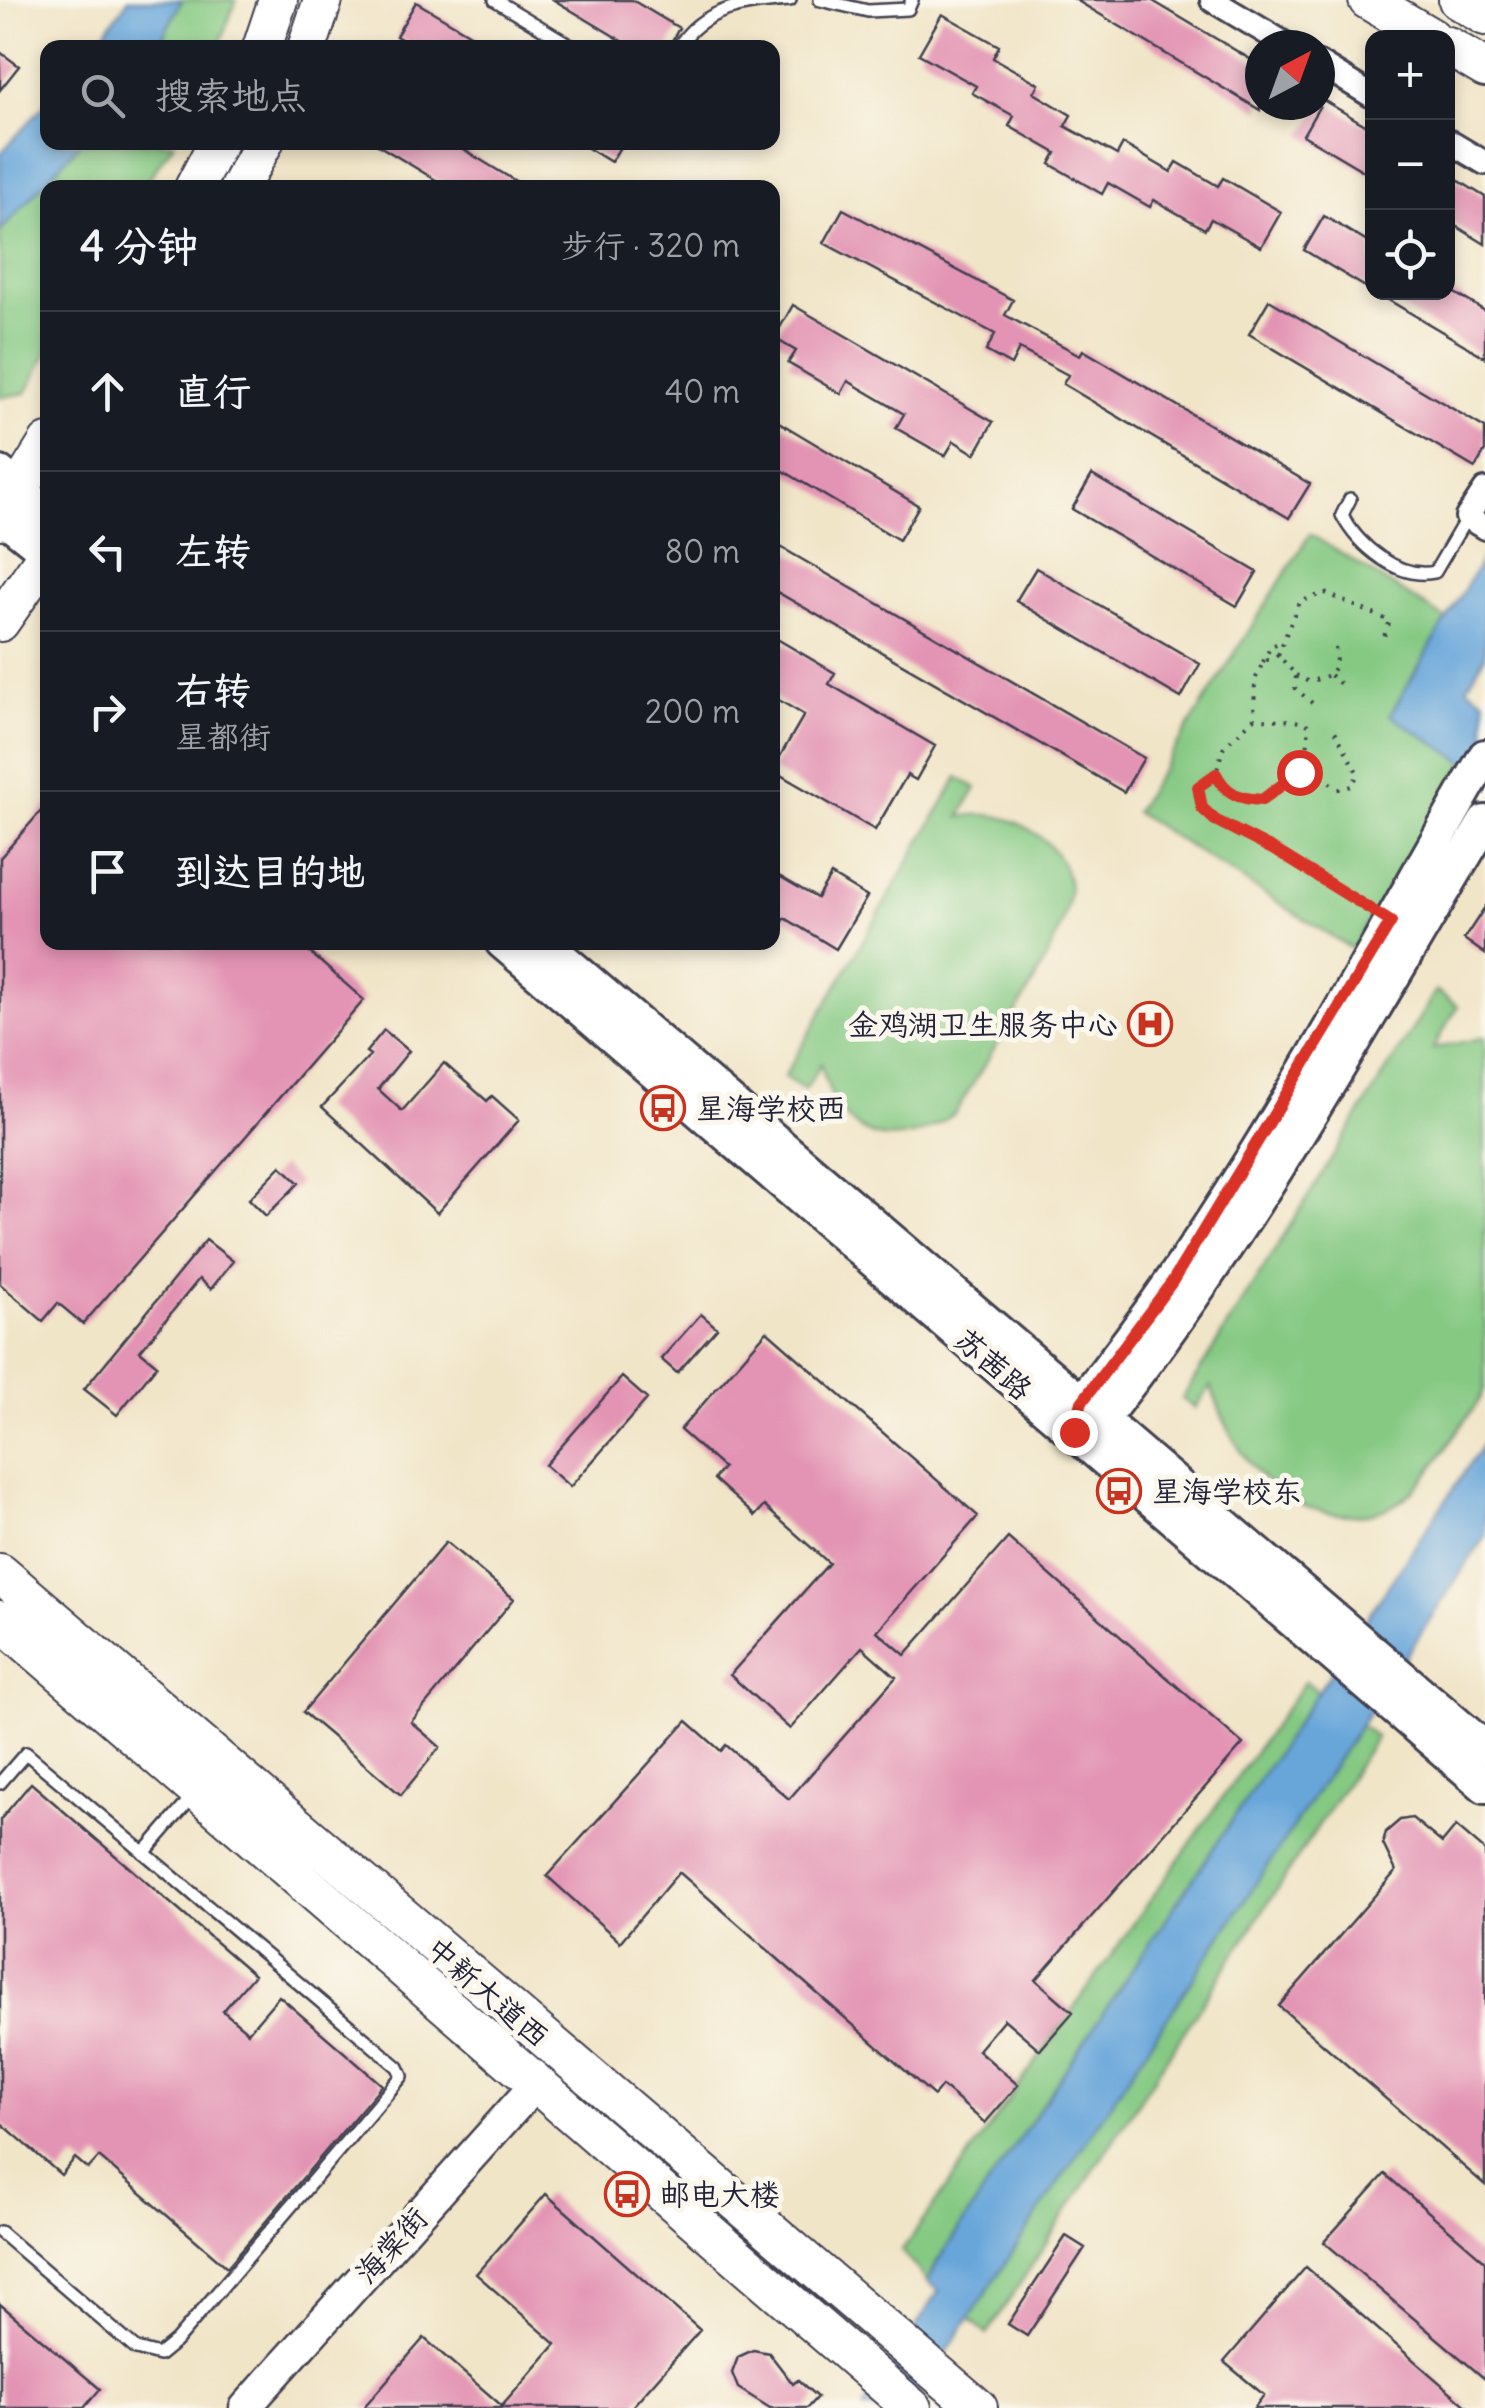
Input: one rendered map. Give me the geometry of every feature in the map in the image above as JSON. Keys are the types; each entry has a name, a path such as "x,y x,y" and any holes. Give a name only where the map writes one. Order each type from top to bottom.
{"main road":[{"path":"265,40 278,0"},
{"path":"310,40 323,0"},
{"path":"1368,0 1419,30"},
{"path":"1458,0 1485,16"},
{"path":"1455,50 1485,68"},
{"path":"198,180 214,150"},
{"path":"244,180 260,150"},
{"path":"40,457 12,504 40,542"},
{"path":"0,622 40,564"},
{"path":"1086,1418 1224,1202 1477,769"},
{"path":"1086,1418 1154,1352 1256,1201 1485,822"},
{"name":"苏茜路","path":"512,950 1086,1418"},
{"name":"苏茜路","path":"553,950 1412,1704 1485,1786"},
{"name":"中新大道西","path":"0,1573 891,2338 966,2398"},
{"name":"中新大道西","path":"0,1620 912,2408"},
{"name":"苏茜路","path":"1412,1704 1485,1748"}],"street":[{"path":"1212,0 1262,30"},
{"path":"1335,73 1365,92"},
{"path":"1455,144 1485,163"},
{"path":"1476,523 1485,490"},
{"name":"海棠街","path":"245,2408 536,2082"}],"lane":[{"path":"495,0 562,40"},
{"path":"685,40 705,17 752,2 790,0"},
{"path":"820,0 868,11 908,9 912,0"},
{"path":"1350,499 1342,515 1352,534 1386,561 1417,576 1435,572 1476,523"},
{"path":"0,1783 26,1754 398,2068 401,2080 176,2341 159,2355 147,2356 136,2349 0,2232"},
{"path":"144,1853 198,1791"}],"path":[{"path":"1278,656 1299,602 1325,592 1390,621 1382,642"},
{"path":"1282,642 1271,646 1255,680 1254,718 1223,748 1216,774 1198,787 1202,808 1215,820 1278,852 1391,922"},
{"path":"1278,656 1309,682 1330,674 1336,664 1335,646"},
{"path":"1263,662 1278,656"},
{"path":"1330,674 1344,688"},
{"path":"1296,675 1295,688 1312,703"},
{"path":"1216,774 1223,788 1242,799 1262,800 1306,766 1309,726 1298,720 1284,723 1254,718"},
{"path":"1306,766 1339,789 1352,786 1358,774 1334,729"}],"green space":[{"path":"182,0 236,0 222,40 161,40"},
{"path":"74,150 169,150 148,180 47,180"},
{"path":"40,188 40,366 26,393 0,397 0,232"},
{"path":"1310,534 1447,620 1391,715 1465,762 1352,949 1135,812"},
{"path":"958,777 976,788 960,817 992,815 1011,820 1051,847 1065,870 1069,887 1064,918 1038,974 956,1112 912,1135 891,1138 872,1134 841,1111 821,1064 805,1090 784,1077"},
{"path":"1436,991 1458,1006 1433,1049 1485,1037 1485,1386 1431,1470 1403,1499 1369,1514 1321,1511 1281,1494 1250,1464 1227,1426 1211,1386 1195,1408 1182,1399"},
{"path":"1305,1681 1320,1693 937,2262 928,2282 902,2251"},
{"path":"1359,1724 1376,1737 987,2334 969,2318"}],"water":[{"path":"128,0 182,0 161,40 99,40"},
{"path":"40,110 40,150 74,150 47,180 40,180 40,188 0,232 0,154"},
{"path":"1485,554 1485,656 1467,687 1485,700 1485,775 1390,715"},
{"path":"1485,1441 1485,1536 910,2408 863,2408 939,2291 928,2282 937,2262"}],"building":[{"path":"554,0 632,0 679,28 672,40 621,40"},
{"path":"1076,0 1151,0 1245,56 1245,101"},
{"path":"416,2 480,40 403,40 396,36"},
{"path":"942,14 999,46 993,58 1039,84 1034,93 1071,115 1065,126 1117,155 1123,144 1171,172 1177,162 1218,186 1223,178 1281,212 1261,247 1211,219 1205,229 1154,200 1150,207 1108,183 1102,194 1050,164 1056,153 1009,126 1014,116 972,93 976,86 919,54"},
{"path":"0,52 19,66 0,90"},
{"path":"1335,107 1365,125 1365,172 1303,135 1312,120 1335,120"},
{"path":"386,150 464,150 514,180 436,180"},
{"path":"591,150 618,150 611,162"},
{"path":"1455,178 1485,197 1485,244 1455,225"},
{"path":"843,209 1013,300 1005,315 1080,355 1083,350 1310,484 1289,518 1063,384 1068,375 1019,349 1011,365 986,351 995,334 824,243"},
{"path":"1324,216 1365,241 1365,287 1304,250"},
{"path":"1455,293 1485,311 1485,357 1389,300 1455,300"},
{"path":"1269,300 1485,428 1485,451 1475,468 1249,334"},
{"path":"793,305 993,422 975,454 954,441 945,456 896,428 904,414 848,381 841,394 788,363 796,351 780,342 780,328"},
{"path":"780,423 919,506 899,540 780,469"},
{"path":"1092,475 1257,572 1237,606 1072,509"},
{"path":"780,547 1144,758 1124,792 780,594"},
{"path":"1036,568 1200,664 1181,698 1016,601"},
{"path":"780,641 835,673 829,684 935,746 916,780 907,775 875,830 780,775 780,756 804,715 780,701"},
{"path":"40,812 40,950 307,950 364,1000 83,1324 58,1303 43,1321 0,1284 0,858"},
{"path":"831,875 867,897 836,949 785,918 780,926 780,877 817,898"},
{"path":"1485,907 1485,954 1464,939"},
{"path":"384,1030 409,1051 378,1089 402,1111 444,1063 487,1101 492,1096 519,1120 437,1213 322,1107 370,1055 366,1052"},
{"path":"281,1166 299,1183 266,1216 249,1199"},
{"path":"206,1240 233,1261 211,1289 199,1279 140,1351 157,1365 117,1415 84,1389"},
{"path":"701,1314 717,1328 677,1373 661,1359"},
{"path":"767,1331 978,1516 877,1631 905,1655 1008,1538 1243,1744 1036,1980 1073,2012 1040,2050 1004,2019 978,2050 1018,2085 985,2123 942,2086 934,2096 679,1872 620,1942 547,1876 687,1721 721,1751 726,1745 789,1799 896,1677 862,1647 790,1729 730,1675 829,1563 764,1506 755,1516 714,1479 723,1468 680,1430"},
{"path":"622,1377 647,1399 570,1487 545,1465"},
{"path":"446,1542 514,1599 411,1722 440,1747 401,1795 303,1712"},
{"path":"31,1783 254,1975 223,2011 248,2032 279,1996 382,2085 227,2267 99,2157 88,2169 75,2158 61,2175 0,2122 0,1820"},
{"path":"1412,1818 1442,1843 1456,1826 1485,1851 1485,2185 1279,2006 1396,1871 1383,1844 1386,1832 1400,1820"},
{"path":"1385,2174 1485,2261 1485,2379 1324,2242"},
{"path":"546,2194 700,2330 631,2408 363,2408 424,2338 502,2406 556,2344 476,2274"},
{"path":"1066,2236 1085,2248 1027,2336 1008,2324"},
{"path":"1306,2267 1469,2408 1254,2408 1264,2395 1224,2362"},
{"path":"0,2304 100,2389 84,2408 0,2408"},
{"path":"753,2350 769,2353 793,2384 798,2380 817,2397 807,2408 770,2408 738,2388 732,2373 738,2357"}],"place":[{"name":"金鸡湖卫生服务中心","path":"1150,1024"},
{"name":"星海学校西","path":"663,1108"},
{"name":"星海学校东","path":"1119,1491"},
{"name":"邮电大楼","path":"627,2194"}],"route":[{"path":"1074,1432 1082,1402 1172,1282 1391,922 1278,852 1230,830 1202,808 1198,796 1198,787 1216,774 1223,788 1242,799 1262,800 1299,772"}]}
